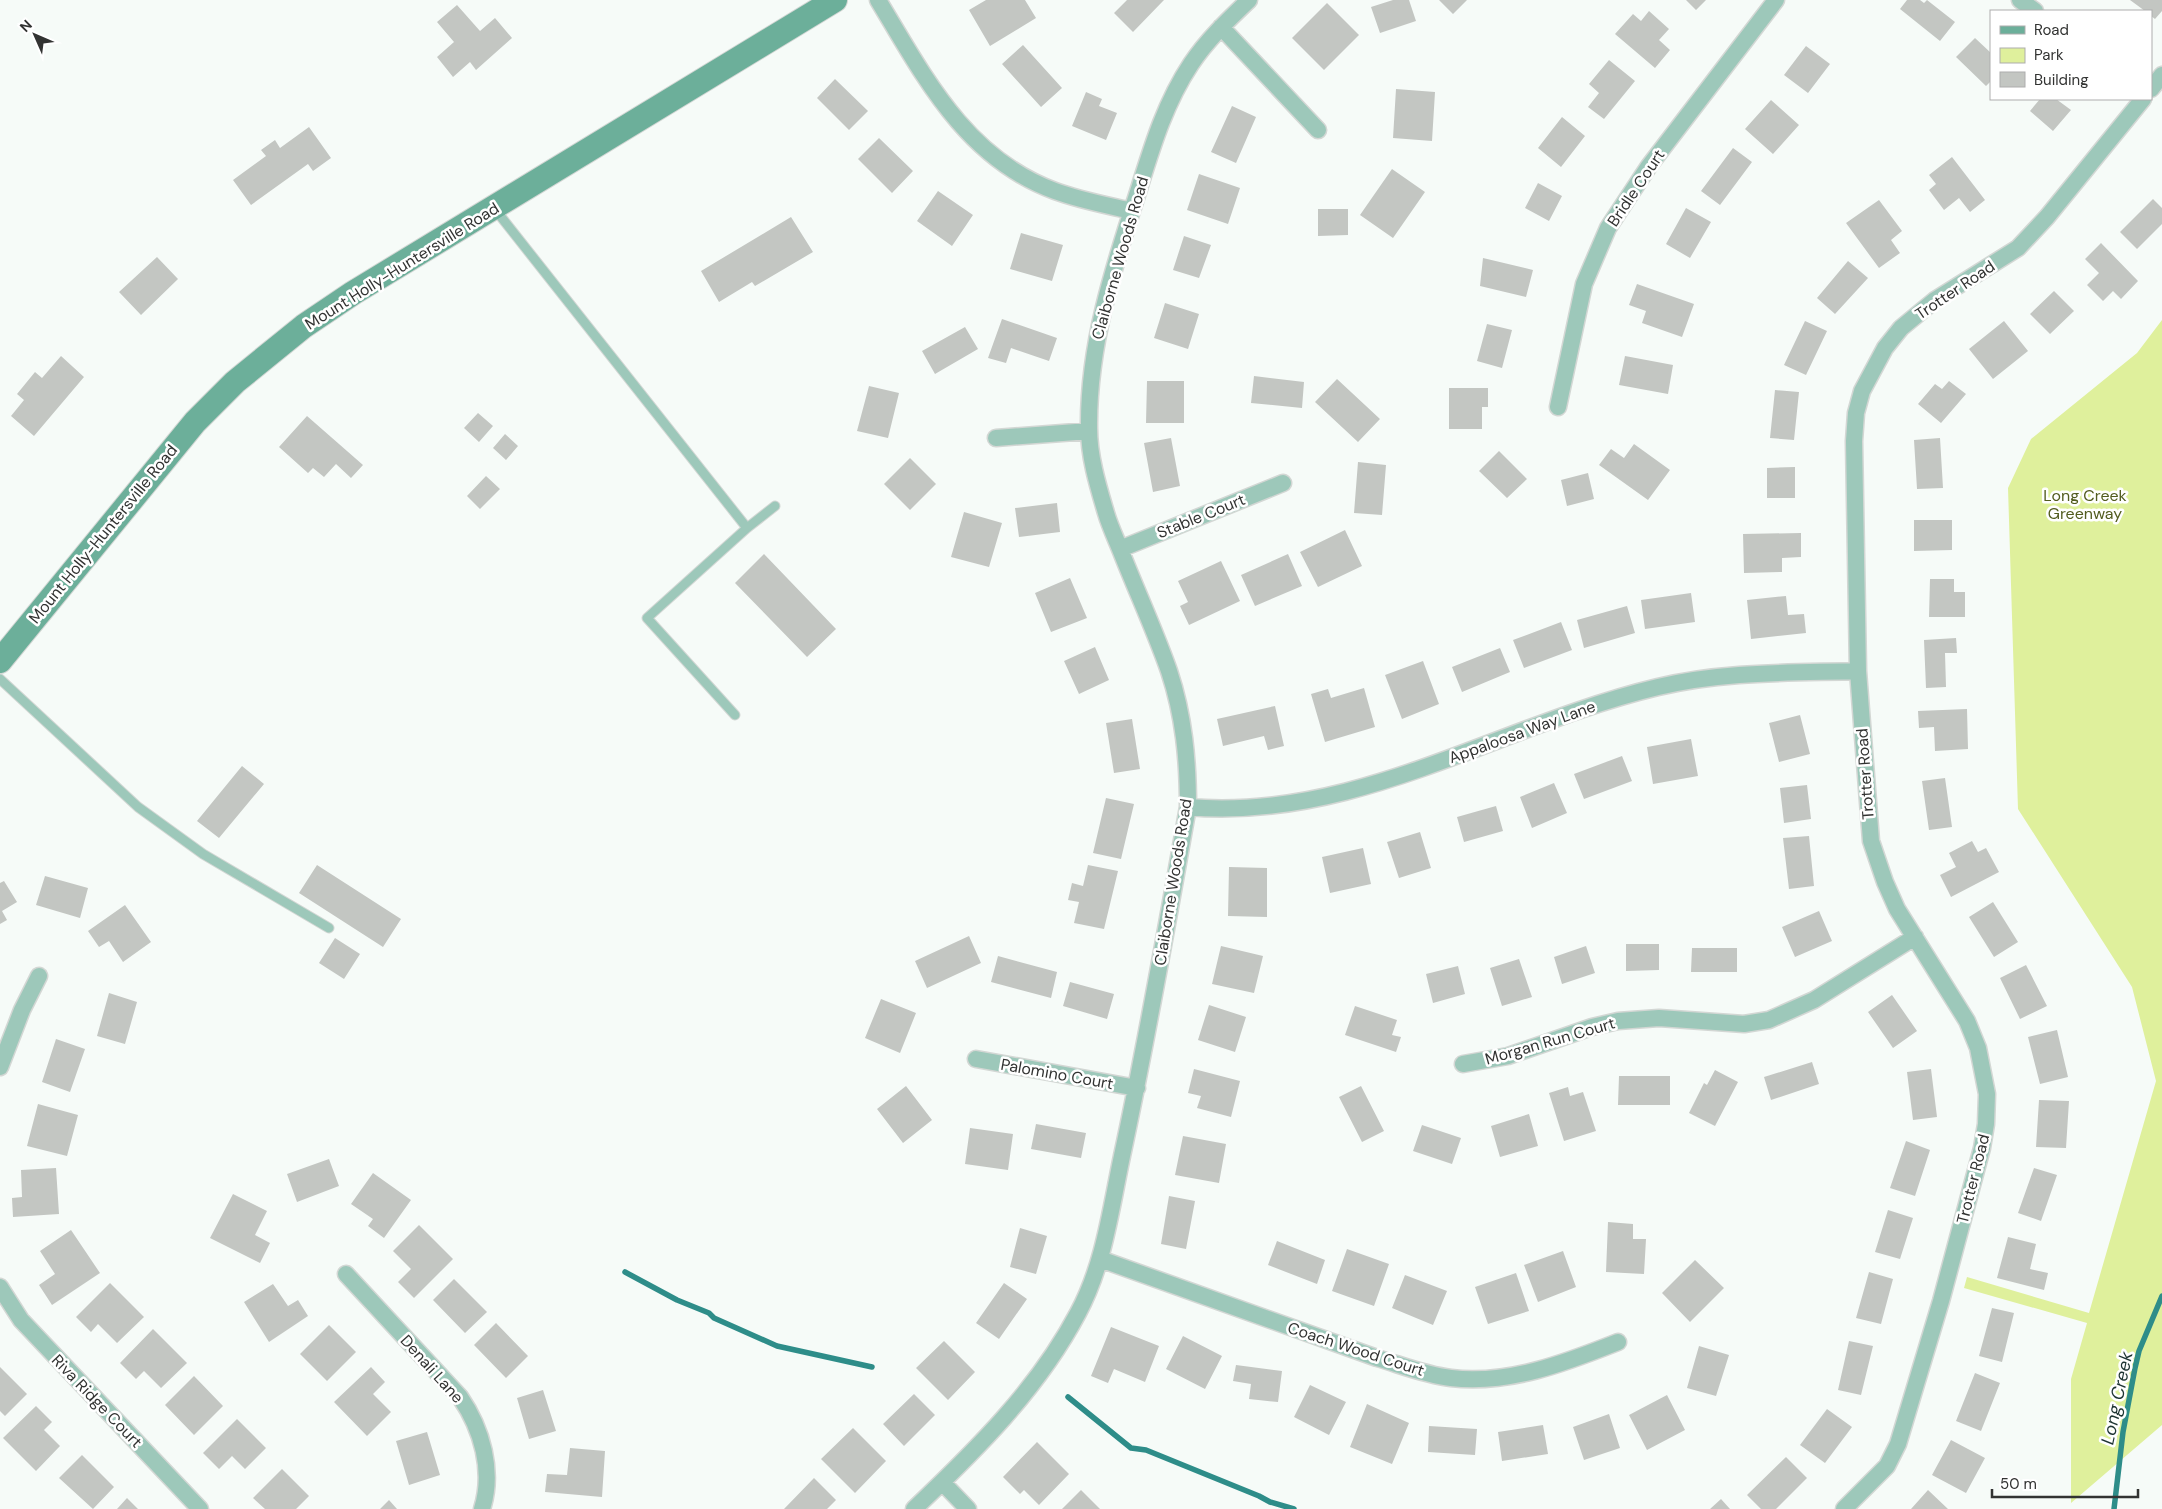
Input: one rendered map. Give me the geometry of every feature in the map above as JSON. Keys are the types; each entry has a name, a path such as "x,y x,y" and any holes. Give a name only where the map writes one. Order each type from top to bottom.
{"main road":[{"name":"Mount Holly-Huntersville Road","path":"0,661 195,422 235,382 321,315 836,0"}],"street":[{"path":"878,0 928,84 948,111 981,146 1032,181 1053,190 1132,211"},
{"name":"Claiborne Woods Road","path":"914,1509 1020,1401 1045,1367 1079,1312 1100,1259 1137,1088 1188,807 1189,765 1184,729 1172,682 1107,516 1092,458 1089,431 1090,387 1094,349 1100,318 1132,211 1160,123 1171,97 1192,63 1221,27 1249,0"},
{"name":"Bridle Court","path":"1558,407 1584,284 1608,228 1649,166 1776,0"},
{"path":"2020,0 2034,10"},
{"path":"1221,27 1318,130"},
{"path":"2152,88 2162,75"},
{"name":"Trotter Road","path":"1844,1509 1887,1466 1898,1444 1944,1292 1982,1148 1986,1124 1987,1094 1983,1069 1968,1021 1897,910 1871,841 1858,671 1854,441 1856,413 1862,391 1872,370 1901,328 1921,310 2018,248 2047,217 2143,100"},
{"path":"996,438 1089,431"},
{"name":"Stable Court","path":"1120,549 1283,483"},
{"name":"Appaloosa Way Lane","path":"1188,807 1234,809 1279,804 1359,788 1393,778 1592,706 1659,686 1698,679 1746,675 1858,671"},
{"name":"Morgan Run Court","path":"1463,1064 1508,1056 1592,1027 1618,1022 1659,1018 1744,1024 1769,1020 1814,1000 1915,937"},
{"path":"0,1067 15,1027 40,976"},
{"name":"Palomino Court","path":"976,1059 1137,1088"},
{"name":"Coach Wood Court","path":"1100,1259 1377,1358 1450,1378 1482,1380 1512,1376 1568,1361 1618,1342"},
{"name":"Denali Lane","path":"346,1274 468,1408 482,1442 486,1467 482,1509"},
{"name":"Riva Ridge Court","path":"0,1288 21,1320 200,1509"},
{"path":"942,1482 968,1509"}],"lane":[{"path":"494,208 747,528"},
{"path":"735,715 647,618 747,528 775,506"},
{"path":"0,679 138,807 203,854 329,928"}],"green space":[{"name":"Long Creek Greenway","path":"2162,320 2162,1425 2071,1503 2071,1379 2087,1323 1964,1288 1967,1277 2089,1313 2156,1081 2132,987 2018,809 2008,488 2031,439 2137,353"}],"building":[{"path":"986,0 1025,0 1036,18 990,46 969,10"},
{"path":"1127,0 1164,0 1133,32 1114,13"},
{"path":"1393,0 1409,0 1416,21 1380,33 1371,7"},
{"path":"1439,0 1467,0 1453,14"},
{"path":"1686,0 1706,0 1696,10"},
{"path":"1907,0 1920,0 1924,3 1927,0 1955,22 1940,41 1900,9"},
{"path":"2130,0 2162,0 2162,11 2155,19 2152,17 2152,10 2144,10"},
{"path":"1327,3 1359,35 1324,70 1292,38"},
{"path":"457,5 480,31 495,18 512,38 476,70 470,62 453,77 437,57 454,42 437,22"},
{"path":"1649,11 1669,29 1659,40 1670,50 1655,68 1615,34 1633,14 1641,21"},
{"path":"1975,38 1990,52 1990,82 1986,86 1956,57"},
{"path":"1023,45 1062,88 1041,107 1002,64"},
{"path":"1806,46 1830,64 1808,93 1784,75"},
{"path":"1609,60 1635,81 1604,119 1588,107 1599,93 1589,84"},
{"path":"835,79 868,111 849,130 817,98"},
{"path":"1396,89 1435,92 1432,141 1393,138"},
{"path":"1086,92 1102,99 1099,106 1117,113 1106,140 1072,126"},
{"path":"1771,100 1799,125 1773,154 1745,129"},
{"path":"2039,100 2057,100 2071,110 2053,131 2030,111"},
{"path":"1232,106 1256,117 1236,163 1211,152"},
{"path":"1562,117 1585,136 1561,167 1538,148"},
{"path":"309,127 331,158 313,171 308,164 251,205 233,180 266,156 261,150 275,140 280,148"},
{"path":"879,138 913,171 892,193 858,159"},
{"path":"1733,148 1752,162 1720,205 1701,191"},
{"path":"1952,157 1985,200 1970,212 1959,198 1944,210 1929,190 1936,184 1929,175"},
{"path":"1392,169 1425,192 1393,238 1360,215"},
{"path":"1199,174 1240,188 1228,224 1187,210"},
{"path":"1538,183 1562,196 1549,221 1525,208"},
{"path":"938,191 973,215 952,246 917,221"},
{"path":"2153,199 2162,208 2162,224 2137,249 2120,232"},
{"path":"1879,200 1902,231 1891,240 1900,253 1879,268 1846,223"},
{"path":"1686,208 1711,222 1690,258 1666,244"},
{"path":"1318,209 1348,209 1348,235 1318,236"},
{"path":"791,217 813,252 755,286 752,282 719,302 701,271"},
{"path":"1021,233 1063,245 1052,281 1010,269"},
{"path":"1184,236 1211,245 1199,278 1173,270"},
{"path":"2101,243 2138,281 2121,299 2113,291 2103,301 2087,285 2099,273 2085,259"},
{"path":"157,257 178,279 141,315 119,292"},
{"path":"1483,258 1533,270 1526,297 1480,286"},
{"path":"1848,261 1868,278 1835,314 1817,298"},
{"path":"1637,284 1694,304 1682,337 1642,323 1646,311 1629,305"},
{"path":"2054,291 2074,311 2050,334 2030,314"},
{"path":"1165,303 1199,314 1188,349 1154,338"},
{"path":"1002,319 1057,338 1049,361 1011,348 1006,363 988,358"},
{"path":"1805,321 1827,331 1806,375 1784,365"},
{"path":"2004,321 2028,351 1993,379 1969,349"},
{"path":"1487,324 1512,330 1502,368 1477,361"},
{"path":"965,327 978,349 935,374 922,351"},
{"path":"61,356 84,377 34,436 11,416 24,400 17,394 35,372 42,378"},
{"path":"1625,356 1673,365 1668,394 1619,385"},
{"path":"1254,376 1304,382 1302,408 1251,403"},
{"path":"1337,379 1380,419 1358,442 1315,402"},
{"path":"1147,381 1184,381 1184,423 1146,423"},
{"path":"1949,381 1966,394 1941,423 1918,404 1935,384 1942,389"},
{"path":"869,386 899,393 888,438 857,431"},
{"path":"1449,388 1488,388 1488,407 1482,407 1482,429 1449,429"},
{"path":"1775,390 1799,392 1794,440 1770,438"},
{"path":"478,413 493,426 479,442 464,428"},
{"path":"307,416 363,465 351,478 336,464 324,477 313,468 308,473 279,447"},
{"path":"505,434 518,446 506,460 493,448"},
{"path":"1171,438 1180,486 1153,492 1144,443"},
{"path":"1940,438 1943,488 1917,489 1914,440"},
{"path":"1634,444 1670,470 1648,500 1599,465 1611,449 1624,458"},
{"path":"1499,451 1527,479 1507,498 1479,471"},
{"path":"910,458 936,484 910,510 884,484"},
{"path":"1358,462 1386,465 1382,515 1354,513"},
{"path":"1795,467 1795,498 1767,498 1767,468"},
{"path":"1588,473 1594,499 1567,506 1561,480"},
{"path":"486,476 500,489 480,509 467,496"},
{"path":"1057,503 1060,532 1019,537 1015,508"},
{"path":"964,512 1002,523 989,567 951,557"},
{"path":"1914,520 1952,520 1952,550 1914,551"},
{"path":"1345,530 1362,566 1318,587 1300,552"},
{"path":"1801,533 1801,557 1782,558 1782,572 1744,573 1743,534"},
{"path":"764,554 836,629 807,657 735,583"},
{"path":"1288,554 1302,586 1255,606 1241,575"},
{"path":"1221,561 1240,601 1189,625 1180,606 1188,602 1178,581"},
{"path":"1070,578 1087,618 1051,632 1035,593"},
{"path":"1930,579 1954,579 1954,592 1965,592 1965,617 1929,617"},
{"path":"1691,593 1695,622 1645,629 1641,600"},
{"path":"1786,596 1788,615 1804,614 1806,633 1751,639 1747,600"},
{"path":"1627,606 1635,633 1584,648 1577,620"},
{"path":"1561,622 1572,650 1524,668 1513,640"},
{"path":"1956,638 1957,653 1945,653 1946,687 1926,688 1924,640"},
{"path":"1095,647 1109,680 1079,694 1064,661"},
{"path":"1500,648 1510,672 1462,692 1452,667"},
{"path":"1423,661 1439,704 1402,719 1385,675"},
{"path":"1364,688 1375,727 1325,742 1311,694 1328,689 1331,698"},
{"path":"1275,706 1284,746 1268,750 1264,736 1223,746 1217,719"},
{"path":"1967,709 1968,749 1935,751 1934,727 1919,728 1918,711"},
{"path":"1800,715 1810,754 1779,762 1769,723"},
{"path":"1132,719 1140,769 1114,773 1106,723"},
{"path":"1691,739 1698,776 1653,784 1647,747"},
{"path":"1622,756 1632,781 1584,799 1574,774"},
{"path":"242,766 264,784 219,838 197,821"},
{"path":"1945,778 1952,827 1929,830 1922,781"},
{"path":"1554,783 1567,813 1532,828 1520,797"},
{"path":"1807,785 1811,819 1784,823 1780,788"},
{"path":"1106,798 1134,804 1121,859 1093,853"},
{"path":"1496,806 1503,831 1464,842 1457,817"},
{"path":"1420,832 1431,868 1399,878 1387,842"},
{"path":"1809,836 1814,886 1789,889 1783,838"},
{"path":"1972,841 1978,852 1986,848 1999,872 1951,897 1940,875 1956,867 1949,853"},
{"path":"1363,848 1371,884 1330,893 1322,857"},
{"path":"317,865 401,919 383,947 299,893"},
{"path":"1088,865 1118,871 1104,929 1074,923 1079,902 1068,900 1072,883 1083,886"},
{"path":"1229,867 1267,868 1267,917 1228,916"},
{"path":"45,876 88,888 80,918 36,905"},
{"path":"4,881 17,902 2,911 7,920 0,924 0,883"},
{"path":"1993,902 2018,942 1994,957 1969,917"},
{"path":"125,905 151,942 123,962 109,941 99,947 88,931"},
{"path":"1819,911 1832,941 1795,957 1782,927"},
{"path":"969,936 981,963 927,988 915,961"},
{"path":"335,938 360,954 344,979 319,963"},
{"path":"1626,944 1659,944 1659,970 1626,971"},
{"path":"1221,946 1263,956 1254,993 1212,984"},
{"path":"1586,946 1595,973 1562,984 1554,957"},
{"path":"1692,948 1737,948 1737,972 1691,972"},
{"path":"998,956 1057,972 1051,998 991,982"},
{"path":"1519,959 1532,997 1502,1006 1490,968"},
{"path":"2026,965 2047,1006 2020,1019 2000,978"},
{"path":"1458,966 1465,994 1433,1003 1426,974"},
{"path":"1070,982 1114,994 1107,1019 1063,1006"},
{"path":"109,993 137,1002 125,1044 97,1036"},
{"path":"1892,995 1917,1031 1893,1048 1868,1012"},
{"path":"881,999 916,1013 900,1053 865,1038"},
{"path":"1209,1005 1246,1017 1235,1052 1198,1040"},
{"path":"1355,1006 1397,1020 1392,1035 1401,1037 1396,1052 1345,1035"},
{"path":"2057,1030 2068,1077 2040,1084 2028,1037"},
{"path":"56,1039 85,1049 70,1092 42,1082"},
{"path":"1812,1062 1819,1084 1771,1100 1764,1077"},
{"path":"1194,1069 1240,1081 1231,1117 1197,1108 1201,1096 1188,1093"},
{"path":"1931,1069 1937,1117 1913,1120 1907,1072"},
{"path":"1715,1070 1738,1082 1715,1126 1689,1113 1704,1083 1707,1085"},
{"path":"1619,1076 1670,1076 1670,1105 1618,1105"},
{"path":"906,1086 932,1120 903,1143 877,1109"},
{"path":"1361,1086 1384,1131 1362,1142 1339,1097"},
{"path":"1568,1087 1570,1096 1583,1092 1596,1131 1564,1141 1549,1093"},
{"path":"2039,1100 2069,1101 2066,1148 2036,1147"},
{"path":"38,1104 78,1115 67,1156 27,1146"},
{"path":"1529,1114 1538,1146 1500,1157 1491,1126"},
{"path":"1036,1124 1086,1133 1081,1158 1031,1149"},
{"path":"1422,1125 1461,1138 1452,1164 1413,1151"},
{"path":"970,1128 1013,1134 1008,1170 965,1164"},
{"path":"1183,1136 1226,1144 1219,1183 1175,1175"},
{"path":"1906,1141 1930,1150 1915,1196 1890,1188"},
{"path":"329,1159 339,1186 297,1202 287,1174"},
{"path":"56,1168 59,1214 13,1217 12,1198 22,1197 21,1170"},
{"path":"2034,1168 2057,1175 2041,1221 2018,1213"},
{"path":"373,1173 411,1200 384,1238 368,1226 373,1219 351,1204"},
{"path":"233,1194 267,1211 255,1235 270,1243 260,1263 210,1238"},
{"path":"1169,1196 1195,1201 1186,1249 1161,1244"},
{"path":"1888,1210 1913,1218 1900,1259 1875,1252"},
{"path":"1608,1222 1633,1224 1633,1239 1646,1239 1644,1274 1606,1272"},
{"path":"419,1225 453,1259 414,1298 398,1282 411,1269 393,1251"},
{"path":"1020,1228 1047,1236 1036,1274 1010,1267"},
{"path":"71,1230 100,1273 52,1305 39,1285 55,1274 40,1251"},
{"path":"2008,1237 2036,1244 2030,1269 2048,1273 2044,1290 1997,1278"},
{"path":"1277,1241 1325,1260 1317,1284 1268,1265"},
{"path":"1347,1249 1389,1264 1374,1306 1332,1291"},
{"path":"1563,1251 1576,1287 1538,1302 1524,1265"},
{"path":"1695,1260 1724,1288 1690,1322 1662,1293"},
{"path":"1869,1272 1893,1279 1881,1324 1856,1318"},
{"path":"1516,1273 1529,1311 1488,1324 1475,1287"},
{"path":"1405,1275 1447,1291 1433,1325 1392,1308"},
{"path":"454,1279 487,1312 465,1333 433,1300"},
{"path":"110,1283 144,1317 117,1343 98,1324 91,1332 76,1317"},
{"path":"1004,1283 1027,1299 999,1339 976,1323"},
{"path":"273,1284 288,1306 298,1300 308,1316 269,1342 244,1302"},
{"path":"1992,1308 2014,1313 2002,1362 1979,1356"},
{"path":"496,1323 528,1356 506,1378 474,1345"},
{"path":"329,1325 356,1352 327,1381 300,1354"},
{"path":"1111,1327 1159,1346 1145,1382 1114,1369 1108,1383 1091,1376"},
{"path":"153,1329 187,1363 161,1388 144,1371 136,1379 120,1363"},
{"path":"1183,1336 1222,1356 1205,1389 1166,1369"},
{"path":"944,1341 975,1372 948,1400 916,1368"},
{"path":"1849,1341 1873,1346 1861,1395 1838,1390"},
{"path":"1699,1346 1729,1355 1716,1396 1687,1388"},
{"path":"1236,1365 1282,1371 1278,1402 1249,1399 1251,1384 1233,1381"},
{"path":"0,1367 27,1394 5,1416 0,1411"},
{"path":"371,1367 385,1382 373,1394 391,1412 367,1436 334,1402"},
{"path":"1975,1373 2000,1383 1981,1431 1956,1421"},
{"path":"194,1376 223,1406 194,1435 165,1405"},
{"path":"1310,1385 1346,1402 1329,1435 1294,1417"},
{"path":"543,1390 556,1431 529,1439 517,1398"},
{"path":"914,1394 935,1415 904,1446 883,1424"},
{"path":"1667,1395 1685,1430 1647,1450 1629,1415"},
{"path":"1367,1404 1409,1423 1392,1464 1350,1447"},
{"path":"36,1406 52,1422 44,1430 60,1446 36,1471 3,1438"},
{"path":"1827,1409 1852,1427 1825,1463 1800,1445"},
{"path":"1609,1414 1620,1448 1584,1460 1573,1427"},
{"path":"237,1419 266,1448 245,1469 232,1456 219,1469 203,1453"},
{"path":"1543,1425 1548,1454 1502,1461 1498,1432"},
{"path":"1429,1426 1477,1429 1475,1455 1428,1452"},
{"path":"853,1428 886,1461 855,1493 821,1459"},
{"path":"427,1432 440,1475 409,1485 396,1441"},
{"path":"1951,1440 1985,1458 1966,1493 1932,1475"},
{"path":"1037,1442 1069,1474 1039,1505 1024,1490 1020,1494 1003,1477"},
{"path":"570,1448 605,1451 602,1497 545,1492 547,1474 567,1475"},
{"path":"82,1455 114,1487 93,1509 59,1478"},
{"path":"1786,1457 1807,1478 1776,1509 1761,1509 1747,1495"},
{"path":"282,1469 309,1496 296,1509 265,1509 253,1498"},
{"path":"814,1478 836,1500 827,1509 784,1509"},
{"path":"1081,1490 1100,1509 1062,1509"},
{"path":"1928,1490 1948,1509 1911,1509"},
{"path":"127,1498 138,1509 117,1509"},
{"path":"1721,1499 1730,1509 1710,1509"},
{"path":"389,1500 397,1509 380,1509"}],"waterway":[{"path":"625,1272 677,1300 709,1313 714,1318 777,1346 872,1367"},
{"name":"Long Creek","path":"2114,1509 2123,1432 2135,1368 2139,1351 2162,1296"},
{"path":"1068,1397 1131,1448 1146,1450 1270,1502 1294,1509"}]}
